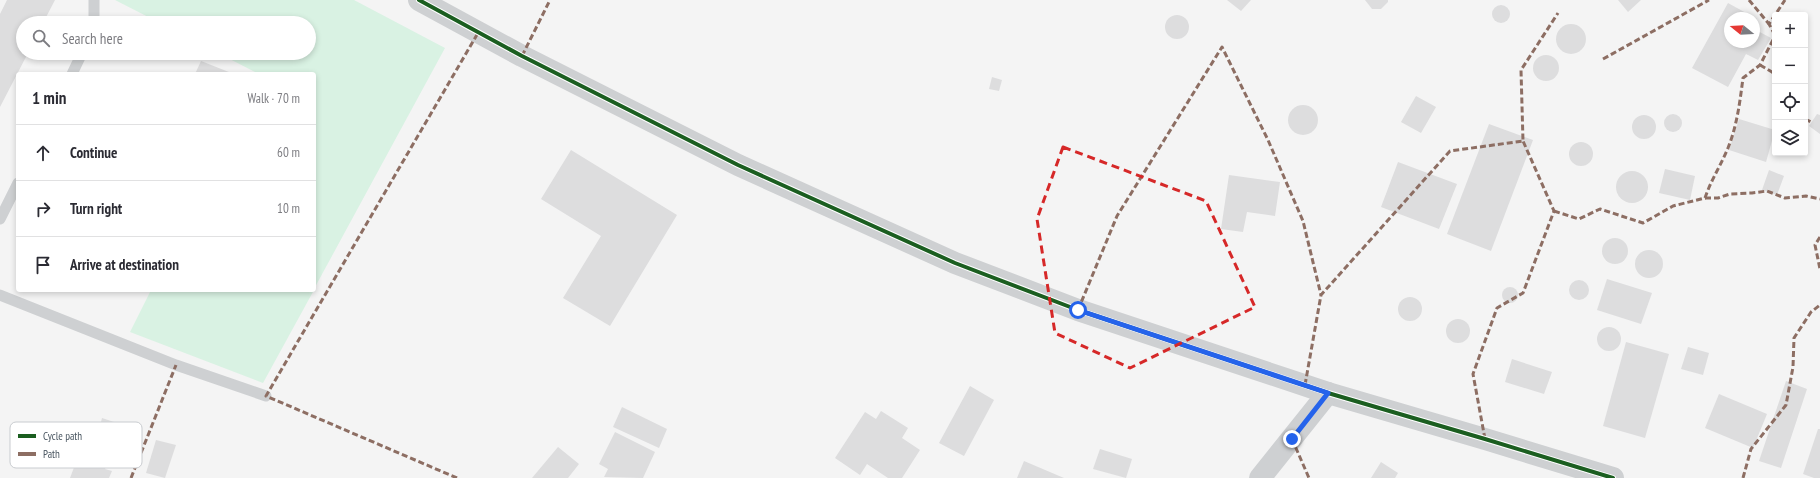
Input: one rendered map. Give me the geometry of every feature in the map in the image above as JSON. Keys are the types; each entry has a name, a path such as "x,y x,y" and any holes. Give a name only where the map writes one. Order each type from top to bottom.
{"street":[{"path":"419,0 522,56 738,165 955,263 1078,310 1328,393 1613,478"},
{"path":"1260,478 1328,393"}],"lane":[{"path":"94,0 94,16"},
{"path":"73,72 79,60"},
{"path":"0,219 16,187"},
{"path":"0,295 176,365 266,396"}],"highlighted area":[{"path":"1063,147 1206,201 1255,307 1130,368 1055,333 1037,219"}],"green space":[{"path":"115,0 354,0 445,48 316,285 316,72 255,72 232,60 316,60 316,16 146,16"},
{"path":"150,292 313,292 263,383 130,332"}],"building":[{"path":"7,0 55,0 47,16 16,16 16,60 24,60 18,72 16,72 16,76 0,107 0,14"},
{"path":"1227,0 1251,0 1241,11"},
{"path":"1365,0 1388,0 1388,2 1381,9 1372,9"},
{"path":"1618,0 1641,0 1628,12"},
{"path":"1728,3 1744,12 1724,12 1724,48 1760,48 1760,32 1771,38 1758,60 1746,54 1728,87 1692,68"},
{"path":"1501,5 1507,8 1510,14 1507,20 1501,23 1495,20 1492,14 1495,8"},
{"path":"1177,15 1182,16 1188,22 1188,32 1182,38 1177,39 1172,38 1166,32 1165,27 1166,22 1172,16"},
{"path":"1571,24 1581,29 1586,39 1581,49 1571,54 1561,49 1556,39 1561,29"},
{"path":"1546,55 1555,59 1559,68 1555,77 1546,81 1537,77 1533,68 1537,59"},
{"path":"201,61 229,72 196,72"},
{"path":"992,77 1002,80 999,91 989,89"},
{"path":"1416,96 1436,107 1421,133 1401,122"},
{"path":"1303,105 1314,109 1318,120 1314,131 1303,135 1292,131 1288,120 1292,109"},
{"path":"1673,114 1679,117 1682,123 1679,129 1673,132 1667,129 1664,123 1667,117"},
{"path":"1817,114 1820,115 1820,134 1809,126"},
{"path":"1644,115 1649,116 1655,122 1655,132 1649,138 1644,139 1639,138 1633,132 1632,127 1633,122 1639,116"},
{"path":"1739,119 1772,129 1772,141 1766,162 1729,150"},
{"path":"1489,124 1533,140 1491,251 1447,234"},
{"path":"1581,142 1586,143 1592,149 1592,159 1586,165 1581,166 1576,165 1570,159 1569,154 1570,149 1576,143"},
{"path":"571,150 677,215 610,326 563,298 601,236 541,199"},
{"path":"1398,162 1457,184 1439,229 1381,207"},
{"path":"1665,169 1695,176 1690,200 1659,193"},
{"path":"1769,170 1784,176 1777,195 1762,190"},
{"path":"1629,171 1635,171 1644,175 1648,187 1644,199 1635,203 1629,203 1620,199 1616,190 1616,184 1620,175"},
{"path":"1229,175 1280,182 1275,216 1247,212 1243,232 1221,229"},
{"path":"1615,238 1624,242 1628,251 1624,260 1615,264 1606,260 1602,251 1606,242"},
{"path":"1649,250 1655,251 1659,254 1662,258 1662,270 1659,274 1655,277 1649,278 1643,277 1639,274 1636,270 1635,264 1636,258 1639,254 1643,251"},
{"path":"1607,279 1652,293 1641,324 1597,310"},
{"path":"1579,280 1586,283 1589,290 1586,297 1579,300 1572,297 1569,290 1572,283"},
{"path":"1510,287 1516,289 1518,295 1516,301 1510,303 1504,301 1502,295 1504,289"},
{"path":"1410,297 1415,298 1421,304 1421,314 1415,320 1410,321 1405,320 1399,314 1398,309 1399,304 1405,298"},
{"path":"1458,319 1463,320 1469,326 1469,336 1463,342 1458,343 1453,342 1447,336 1446,331 1447,326 1453,320"},
{"path":"1609,327 1614,328 1620,334 1620,344 1614,350 1609,351 1604,350 1598,344 1597,339 1598,334 1604,328"},
{"path":"1626,342 1669,354 1645,438 1603,426"},
{"path":"1688,347 1709,353 1703,375 1681,369"},
{"path":"1512,359 1552,372 1544,394 1505,382"},
{"path":"1786,381 1807,389 1781,468 1759,461"},
{"path":"970,386 994,400 964,456 939,443"},
{"path":"1719,394 1767,414 1753,448 1705,428"},
{"path":"622,407 667,429 659,448 613,427"},
{"path":"881,411 908,428 902,438 920,450 902,478 888,478 867,464 860,475 835,458 865,412 876,419"},
{"path":"102,418 114,422 101,422"},
{"path":"1818,429 1820,429 1820,478 1814,478 1803,474"},
{"path":"615,432 655,452 643,478 604,477 608,469 599,464"},
{"path":"156,440 176,445 165,478 146,473"},
{"path":"558,447 579,464 568,478 532,478"},
{"path":"1100,449 1132,459 1126,478 1093,469"},
{"path":"1024,461 1064,478 1017,478"},
{"path":"1381,462 1398,473 1395,478 1371,478"},
{"path":"74,468 105,468 112,471 109,478 70,478"}],"marked path":[{"path":"522,56 550,0"},
{"path":"1603,59 1709,0"},
{"path":"1749,0 1769,24"},
{"path":"1777,12 1785,0"},
{"path":"1305,385 1321,295 1450,151 1523,141 1521,70 1558,13"},
{"path":"1772,20 1769,24 1772,30"},
{"path":"457,478 266,396 478,33"},
{"path":"1554,211 1579,219 1600,209 1643,223 1673,206 1705,198 1734,131 1743,78 1760,65 1772,42"},
{"path":"1078,310 1117,216 1222,47 1268,140 1303,221 1321,295"},
{"path":"1760,65 1772,72"},
{"path":"1807,120 1813,123"},
{"path":"1485,439 1473,374 1497,308 1523,293 1554,211 1523,141"},
{"path":"1705,198 1718,198 1730,194 1767,191 1785,198 1806,196 1820,199"},
{"path":"1820,237 1815,245 1820,269"},
{"path":"1743,478 1751,449 1786,405 1793,367 1794,338 1811,312 1820,305"},
{"path":"142,450 176,365"},
{"path":"1292,439 1309,478"},
{"path":"131,478 135,468"}],"cycle path":[{"path":"419,0 522,56 738,165 955,263 1078,310 1328,393 1613,478"}],"route":[{"path":"1078,310 1328,393 1292,439"}]}
